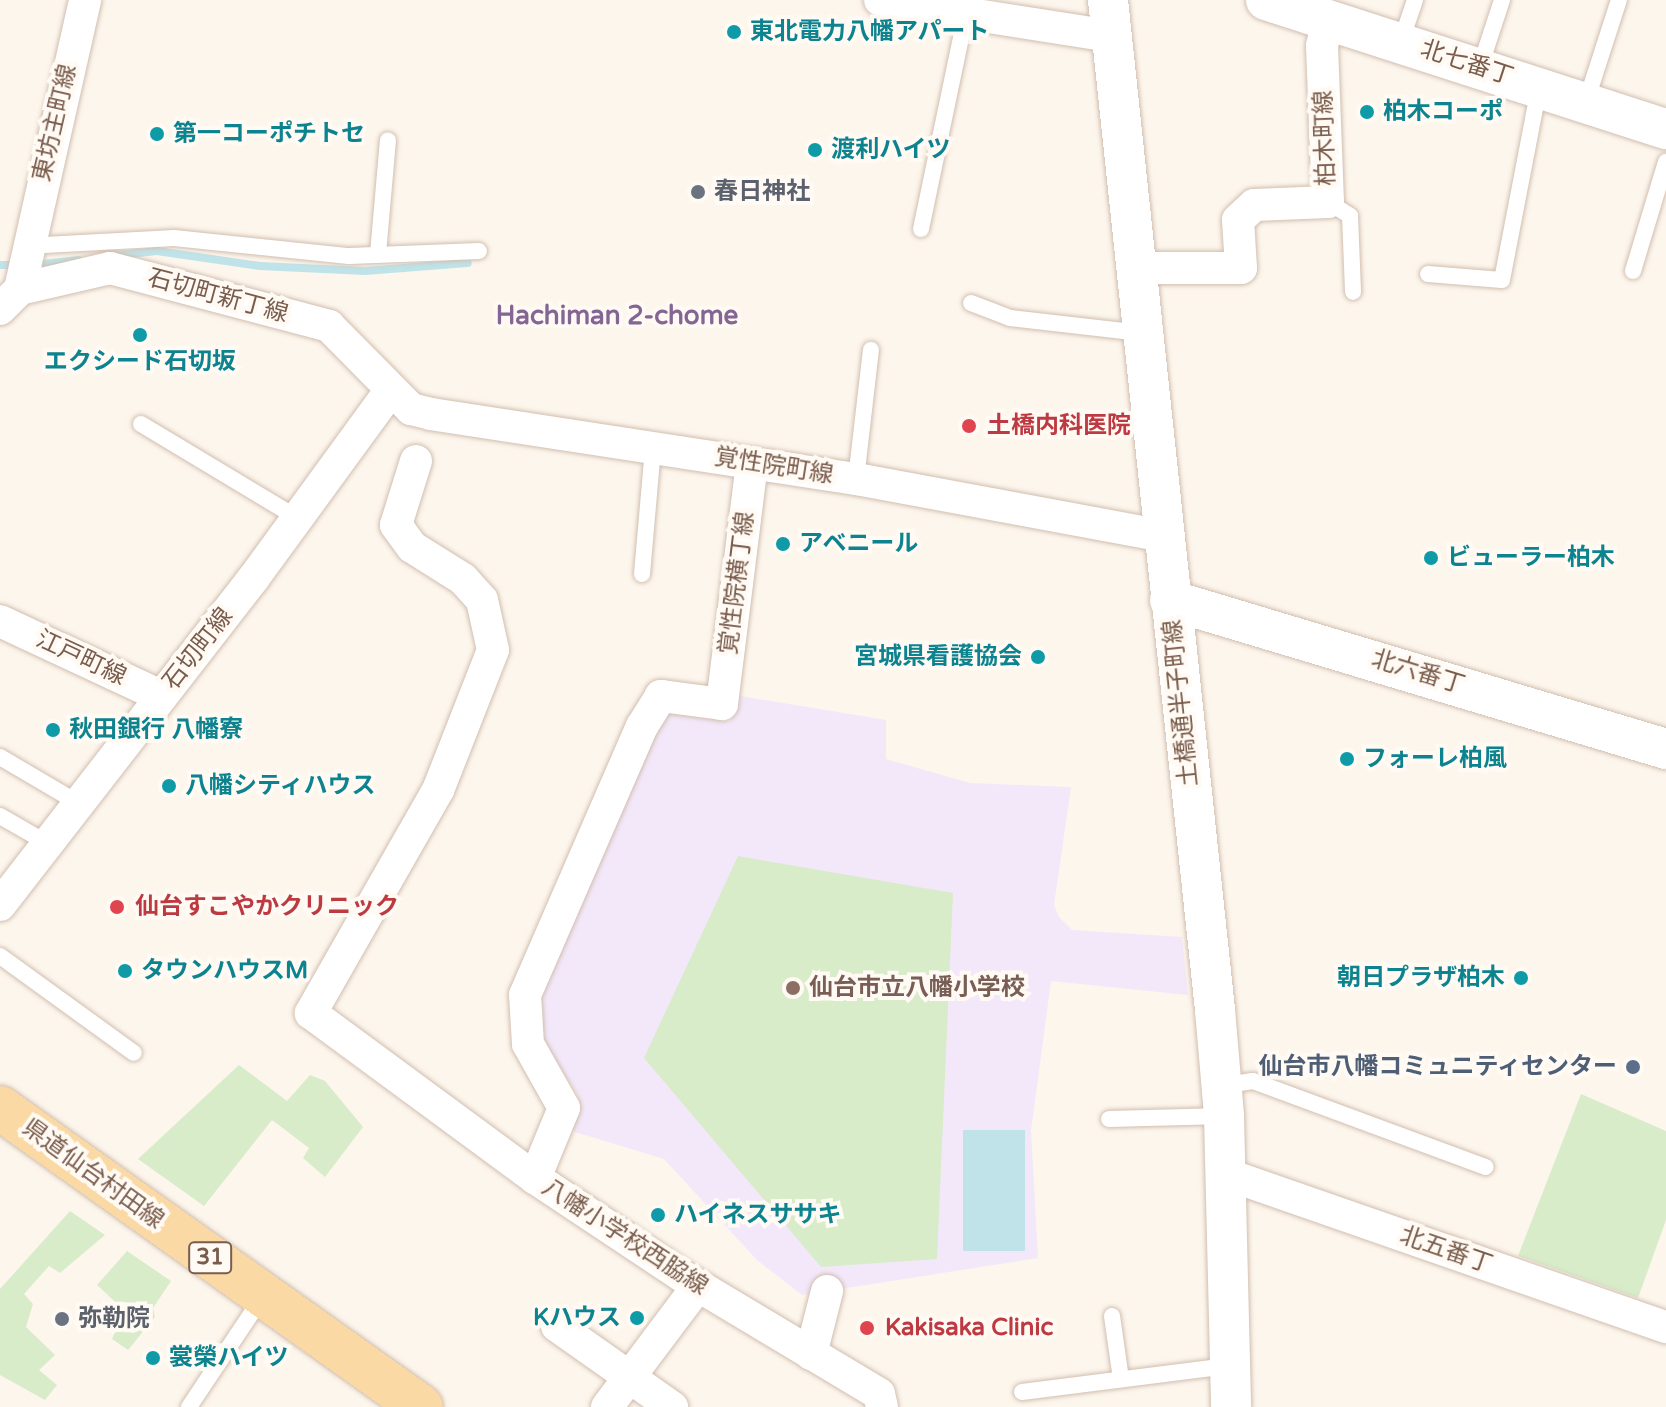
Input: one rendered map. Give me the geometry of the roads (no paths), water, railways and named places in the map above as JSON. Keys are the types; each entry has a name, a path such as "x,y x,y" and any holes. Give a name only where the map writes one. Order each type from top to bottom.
{"main road":[{"name":"県道仙台村田線","path":"0,1108 263,1296 404,1402"}],"street":[{"name":"東坊主町線","path":"15,271 85,0"},
{"path":"880,0 966,14 1110,18"},
{"name":"北七番丁","path":"1266,0 1331,10 1401,41 1666,129"},
{"name":"柏木町線","path":"1137,268 1241,268 1238,220 1254,205 1328,202 1322,46 1331,10"},
{"name":"土橋通半子町線","path":"1110,18 1222,1101 1231,1407"},
{"name":"石切町新丁線","path":"15,271 110,268 329,326 391,390"},
{"name":"覚性院町線","path":"391,390 411,409 431,414 856,479 1163,536"},
{"name":"石切町線","path":"0,905 299,519 391,390"},
{"path":"416,461 396,525 412,547 463,579 482,600 493,650 438,790 311,1013 535,1178"},
{"name":"覚性院横丁線","path":"722,704 752,463"},
{"name":"北六番丁","path":"1170,600 1666,749"},
{"name":"江戸町線","path":"0,621 161,696"},
{"name":"八幡小学校西脇線","path":"722,704 661,696 642,726 525,995 528,1044 564,1108 535,1178 698,1286 879,1394 882,1407"},
{"name":"北五番丁","path":"1226,1174 1666,1327"},
{"path":"607,1407 698,1286"},
{"path":"811,1354 827,1291"},
{"path":"557,1326 672,1407"}],"lane":[{"path":"1401,41 1415,0"},
{"path":"1480,67 1502,0"},
{"path":"1586,102 1619,0"},
{"path":"921,229 966,14"},
{"path":"1428,274 1502,280 1540,87"},
{"path":"378,254 388,140"},
{"path":"1633,271 1666,162"},
{"path":"1328,202 1350,216 1353,292"},
{"path":"15,271 174,238 378,254 479,251"},
{"path":"971,303 1010,318 1143,333"},
{"path":"856,479 871,350"},
{"path":"141,424 299,519"},
{"path":"642,574 653,449"},
{"path":"0,757 78,803"},
{"path":"0,816 47,843"},
{"path":"0,956 134,1053"},
{"path":"1109,1119 1222,1101 1253,1081 1486,1167"},
{"path":"189,1407 263,1296"},
{"path":"1112,1316 1121,1379"},
{"path":"1022,1392 1229,1366"}],"water":[{"path":"963,1130 1025,1130 1025,1251 963,1251"}],"waterway":[{"path":"112,256 157,251 260,266 365,271 468,263"},
{"path":"33,265 79,260"},
{"path":"0,265 19,265"}],"place":[{"name":"東北電力八幡アパート","path":"734,32"},
{"name":"柏木コーポ","path":"1367,112"},
{"name":"第一コーポチトセ","path":"157,134"},
{"name":"渡利ハイツ","path":"815,150"},
{"name":"春日神社","path":"698,192"},
{"name":"エクシード石切坂","path":"140,335"},
{"name":"土橋内科医院","path":"969,426"},
{"name":"アベニール","path":"783,544"},
{"name":"ビューラー柏木","path":"1431,558"},
{"name":"宮城県看護協会","path":"1038,657"},
{"name":"秋田銀行 八幡寮","path":"53,730"},
{"name":"フォーレ柏風","path":"1347,759"},
{"name":"八幡シティハウス","path":"169,786"},
{"name":"仙台すこやかクリニック","path":"117,907"},
{"name":"タウンハウスM","path":"125,971"},
{"name":"朝日プラザ柏木","path":"1521,978"},
{"name":"仙台市立八幡小学校","path":"793,988"},
{"name":"仙台市八幡コミュニティセンター","path":"1633,1067"},
{"name":"ハイネスササキ","path":"658,1215"},
{"name":"Kハウス","path":"637,1318"},
{"name":"弥勒院","path":"62,1319"},
{"name":"Kakisaka Clinic","path":"867,1328"},
{"name":"裳榮ハイツ","path":"153,1358"}],"district":[{"name":"Hachiman 2-chome","path":"617,316"}]}
